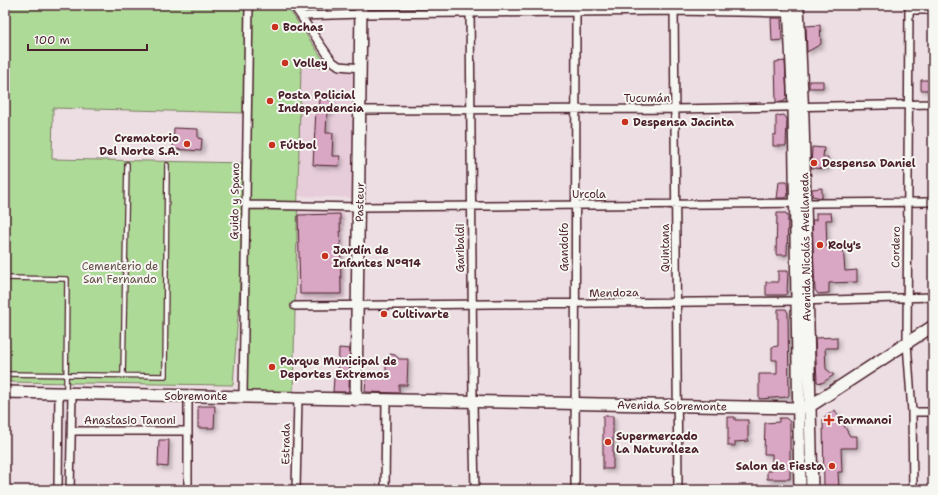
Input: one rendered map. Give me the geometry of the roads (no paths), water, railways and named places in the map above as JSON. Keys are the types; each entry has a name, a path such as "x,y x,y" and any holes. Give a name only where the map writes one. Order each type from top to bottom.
{"main road":[{"name":"Pasteur","path":"356,400 360,207 361,9"},
{"name":"Avenida Nicolás Avellaneda","path":"794,9 798,106 802,301 810,406 812,490"},
{"name":"Avenida Nicolás Avellaneda","path":"800,490 798,408 802,301"},
{"name":"Avenida Sobremonte","path":"386,400 575,405 798,408 810,406 933,326"},
{"name":"Sobremonte","path":"5,392 386,400"}],"street":[{"name":"Guido y Spano","path":"243,396 249,5"},
{"path":"293,5 305,16 361,9 470,13 576,9 794,9"},
{"path":"299,5 332,61 339,66 361,68"},
{"name":"Garibaldi","path":"470,5 472,403 475,490"},
{"name":"Quintana","path":"674,8 678,490"},
{"path":"909,8 933,10"},
{"name":"Cordero","path":"909,8 907,342 912,412 913,490"},
{"name":"Gandolfo","path":"575,490 576,9"},
{"name":"Tucumán","path":"361,110 675,109 933,104"},
{"name":"Urcola","path":"246,204 360,207 933,202"},
{"name":"Mendoza","path":"295,306 802,301 933,297"},
{"path":"65,394 72,430 70,490"},
{"path":"58,490 65,394"},
{"path":"188,397 188,490"},
{"name":"Estrada","path":"296,490 298,398"},
{"path":"385,490 386,400"},
{"path":"912,412 933,412"},
{"name":"Anastasio Tanoni","path":"72,430 188,431"}],"lane":[{"path":"123,376 127,164"},
{"path":"5,374 165,376 166,165"},
{"path":"5,278 66,279 65,394"}],"place":[{"name":"Bochas","path":"275,27"},
{"name":"Volley","path":"285,63"},
{"name":"Posta Policial Independencia","path":"270,101"},
{"name":"Despensa Jacinta","path":"625,122"},
{"name":"Crematorio Del Norte S.A.","path":"187,144"},
{"name":"Fútbol","path":"272,145"},
{"name":"Despensa Daniel","path":"814,163"},
{"name":"Roly's","path":"820,245"},
{"name":"Jardín de Infantes Nº914","path":"325,256"},
{"name":"Cultivarte","path":"384,314"},
{"name":"Parque Municipal de Deportes Extremos","path":"272,367"},
{"name":"Farmanoi","path":"829,420"},
{"name":"Supermercado La Naturaleza","path":"608,442"},
{"name":"Salon de Fiesta","path":"832,466"}],"park label":[{"name":"Cementerio de San Fernando","path":"120,272"}]}
